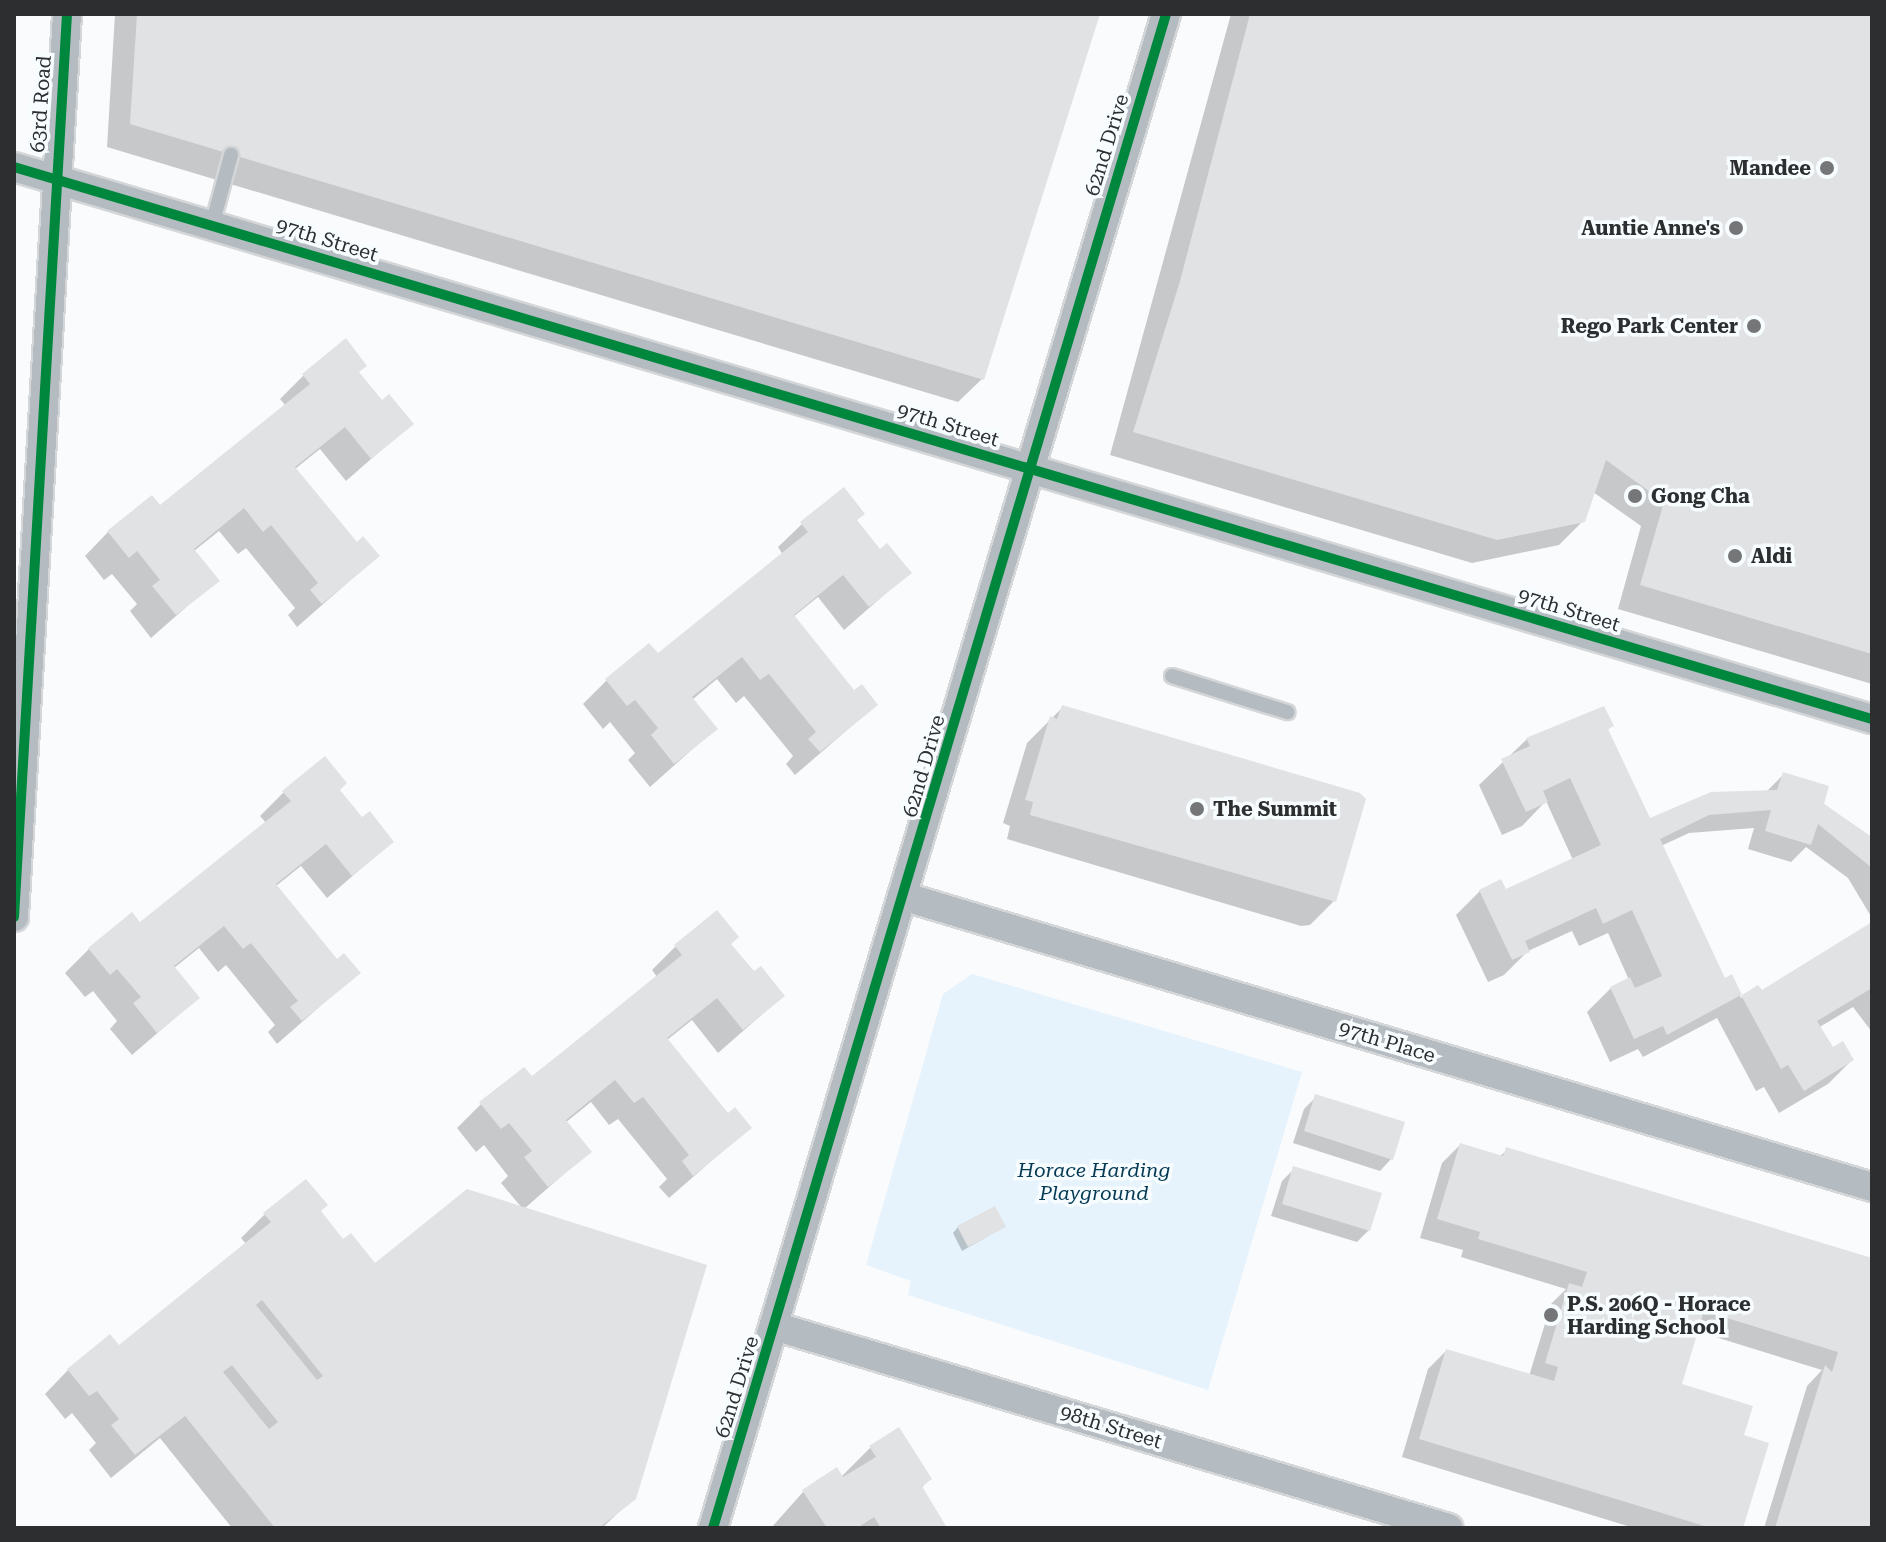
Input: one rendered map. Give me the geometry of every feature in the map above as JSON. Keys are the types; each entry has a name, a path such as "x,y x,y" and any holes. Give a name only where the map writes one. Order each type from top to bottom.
{"street":[{"name":"63rd Road","path":"14,917 54,177 67,14"},
{"name":"62nd Drive","path":"713,1528 1166,14"},
{"name":"97th Street","path":"14,167 1872,719"},
{"name":"97th Place","path":"902,896 1872,1187"},
{"name":"98th Street","path":"774,1326 1448,1528"}],"lane":[{"path":"212,225 231,155"},
{"path":"1172,676 1287,712"}],"green space":[{"name":"Horace Harding Playground","path":"972,974 1302,1072 1208,1390 908,1295 911,1281 866,1265 943,994"}],"building":[{"path":"137,14 1100,14 984,380 130,124"},
{"path":"1250,14 1872,14 1872,654 1640,585 1664,502 1606,460 1585,522 1497,540 1133,432 1180,281"},
{"path":"346,338 367,366 359,372 382,400 389,394 414,424 371,459 345,427 295,467 357,542 363,536 380,556 322,604 310,590 318,583 271,525 263,532 244,508 194,549 220,581 176,615 152,586 160,580 137,551 129,558 107,531 152,495 160,505 310,384 302,374"},
{"path":"844,487 865,514 857,520 880,549 887,543 912,573 869,607 843,575 794,615 854,690 862,684 878,705 820,752 808,739 816,732 769,674 760,680 742,657 692,697 718,729 674,764 651,735 658,728 635,700 627,706 605,679 649,643 658,653 808,532 800,522"},
{"name":"The Summit","path":"1062,705 1360,793 1366,799 1336,902 1030,815 1033,802 1025,800 1050,716 1057,719"},
{"path":"1604,706 1614,726 1608,729 1650,818 1711,792 1777,790 1783,772 1829,786 1824,804 1872,837 1872,868 1818,824 1811,845 1765,831 1771,810 1709,815 1660,839 1725,978 1732,974 1742,995 1758,985 1762,990 1872,922 1872,988 1817,1021 1833,1047 1843,1041 1854,1060 1804,1091 1788,1065 1781,1069 1741,995 1667,1035 1663,1026 1634,1039 1610,987 1630,977 1635,988 1662,976 1632,910 1603,924 1596,908 1525,941 1530,952 1512,960 1479,890 1501,879 1506,889 1601,845 1570,778 1543,791 1548,802 1526,812 1501,759 1530,746 1526,738"},
{"path":"325,756 347,783 340,790 362,817 370,811 394,842 352,876 326,844 276,884 337,959 344,953 361,973 302,1021 290,1007 298,1001 251,943 243,949 224,926 174,966 200,998 157,1033 133,1003 141,997 117,969 110,975 88,948 132,912 140,922 291,801 282,791"},
{"path":"717,910 739,937 731,944 754,971 761,966 785,996 743,1030 717,998 667,1038 728,1113 735,1107 752,1128 693,1176 682,1161 689,1155 643,1097 634,1103 615,1080 566,1120 592,1152 548,1187 524,1157 532,1151 509,1123 501,1129 479,1102 524,1067 532,1076 561,1053 682,955 674,945"},
{"path":"1315,1094 1405,1122 1393,1160 1304,1131"},
{"path":"1460,1143 1503,1156 1506,1147 1872,1258 1872,1528 1775,1528 1825,1365 1832,1372 1838,1352 1704,1311 1682,1384 1753,1406 1744,1435 1769,1443 1743,1528 1711,1528 1419,1439 1446,1349 1554,1381 1558,1367 1545,1363 1569,1283 1582,1287 1587,1272 1478,1239 1480,1232 1437,1219"},
{"path":"1293,1166 1382,1193 1370,1231 1282,1204"},
{"path":"306,1179 328,1205 321,1211 343,1239 351,1233 375,1263 467,1189 707,1265 636,1499 599,1528 275,1528 185,1416 135,1455 111,1425 119,1419 97,1391 89,1396 67,1369 110,1334 119,1345 271,1222 263,1213","holes":["262,1300 323,1376 317,1380 256,1305","232,1365 278,1422 269,1429 223,1372"]},
{"path":"995,1206 1006,1227 968,1247 957,1226"},
{"path":"899,1427 932,1479 922,1486 947,1528 881,1528 874,1517 857,1528 827,1528 802,1490 837,1467 843,1477 876,1457 869,1446"}],"cycle path":[{"path":"14,917 67,14"},
{"path":"713,1528 1166,14"},
{"path":"14,167 1872,719"}],"place":[{"name":"Mandee","path":"1827,168"},
{"name":"Auntie Anne's","path":"1736,228"},
{"name":"Rego Park Center","path":"1754,326"},
{"name":"Gong Cha","path":"1635,496"},
{"name":"Aldi","path":"1735,556"},
{"name":"The Summit","path":"1197,809"},
{"name":"P.S. 206Q - Horace Harding School","path":"1551,1315"}]}
